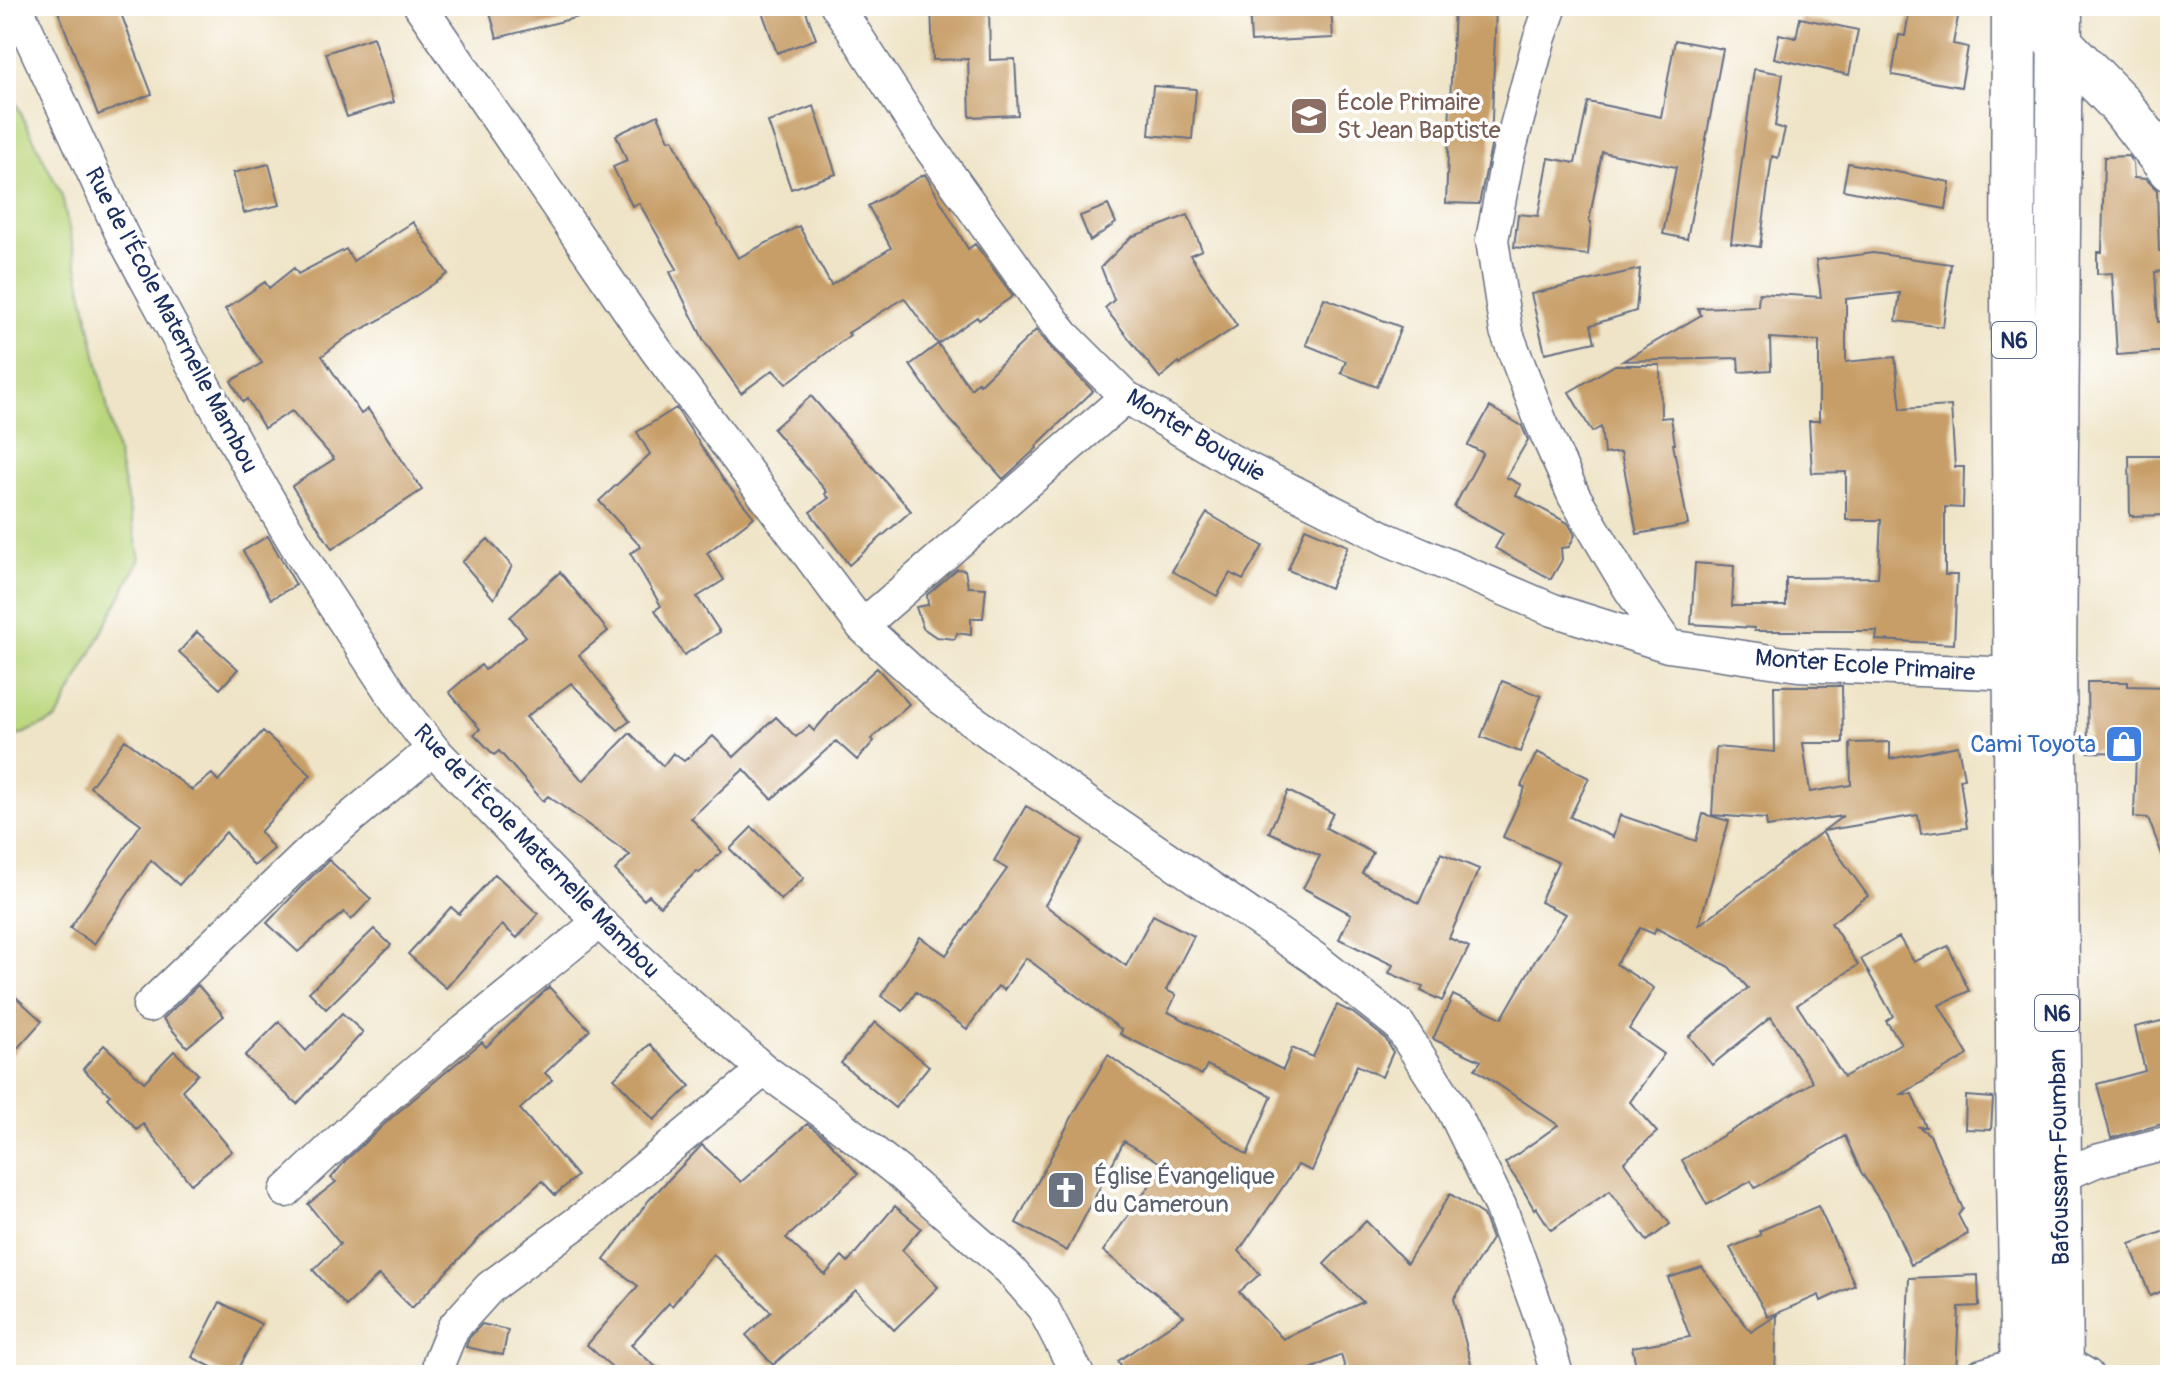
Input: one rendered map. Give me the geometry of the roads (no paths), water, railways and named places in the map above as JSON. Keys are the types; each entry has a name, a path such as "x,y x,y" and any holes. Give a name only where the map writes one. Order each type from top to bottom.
{"main road":[{"path":"2014,6 2062,18 2109,49 2170,122"},
{"name":"N6","path":"2014,6 2013,291 2035,571"},
{"path":"2062,18 2117,101 2170,169"},
{"name":"N6","path":"2035,670 2035,571 2062,18"},
{"name":"Bafoussam-Foumban","path":"2035,670 2059,1177 2051,1370"},
{"name":"Bafoussam-Foumban","path":"2035,670 2019,1161 2051,1370"}],"street":[{"name":"Rue de l'École Maternelle Mambou","path":"16,6 122,235 232,437 315,577 403,711 433,749 599,922 668,986 764,1070 901,1174 1009,1269 1043,1308 1078,1375"},
{"path":"420,6 656,350 862,626 941,698 1101,813 1314,958 1399,1025 1451,1106 1500,1206 1542,1322 1557,1375"},
{"name":"Monter Bouquie","path":"837,6 923,138 1063,334 1126,397 1229,459 1389,540 1553,610 1668,646"},
{"path":"1551,6 1507,160 1492,240 1506,331 1574,496 1668,646"},
{"path":"862,626 1126,397"},
{"name":"Monter Ecole Primaire","path":"1668,646 1798,665 2035,670"},
{"path":"149,1006 313,849 433,749"},
{"path":"286,1191 378,1104 599,922"},
{"path":"440,1375 439,1362 453,1328 490,1287 590,1213 764,1070"},
{"path":"2059,1177 2096,1161 2170,1142"},
{"path":"1982,1375 2051,1370"}],"place":[{"name":"École Primaire St Jean Baptiste","path":"1309,116"},
{"name":"Cami Toyota","path":"2124,744"},
{"name":"Église Évangelique du Cameroun","path":"1066,1190"}]}
